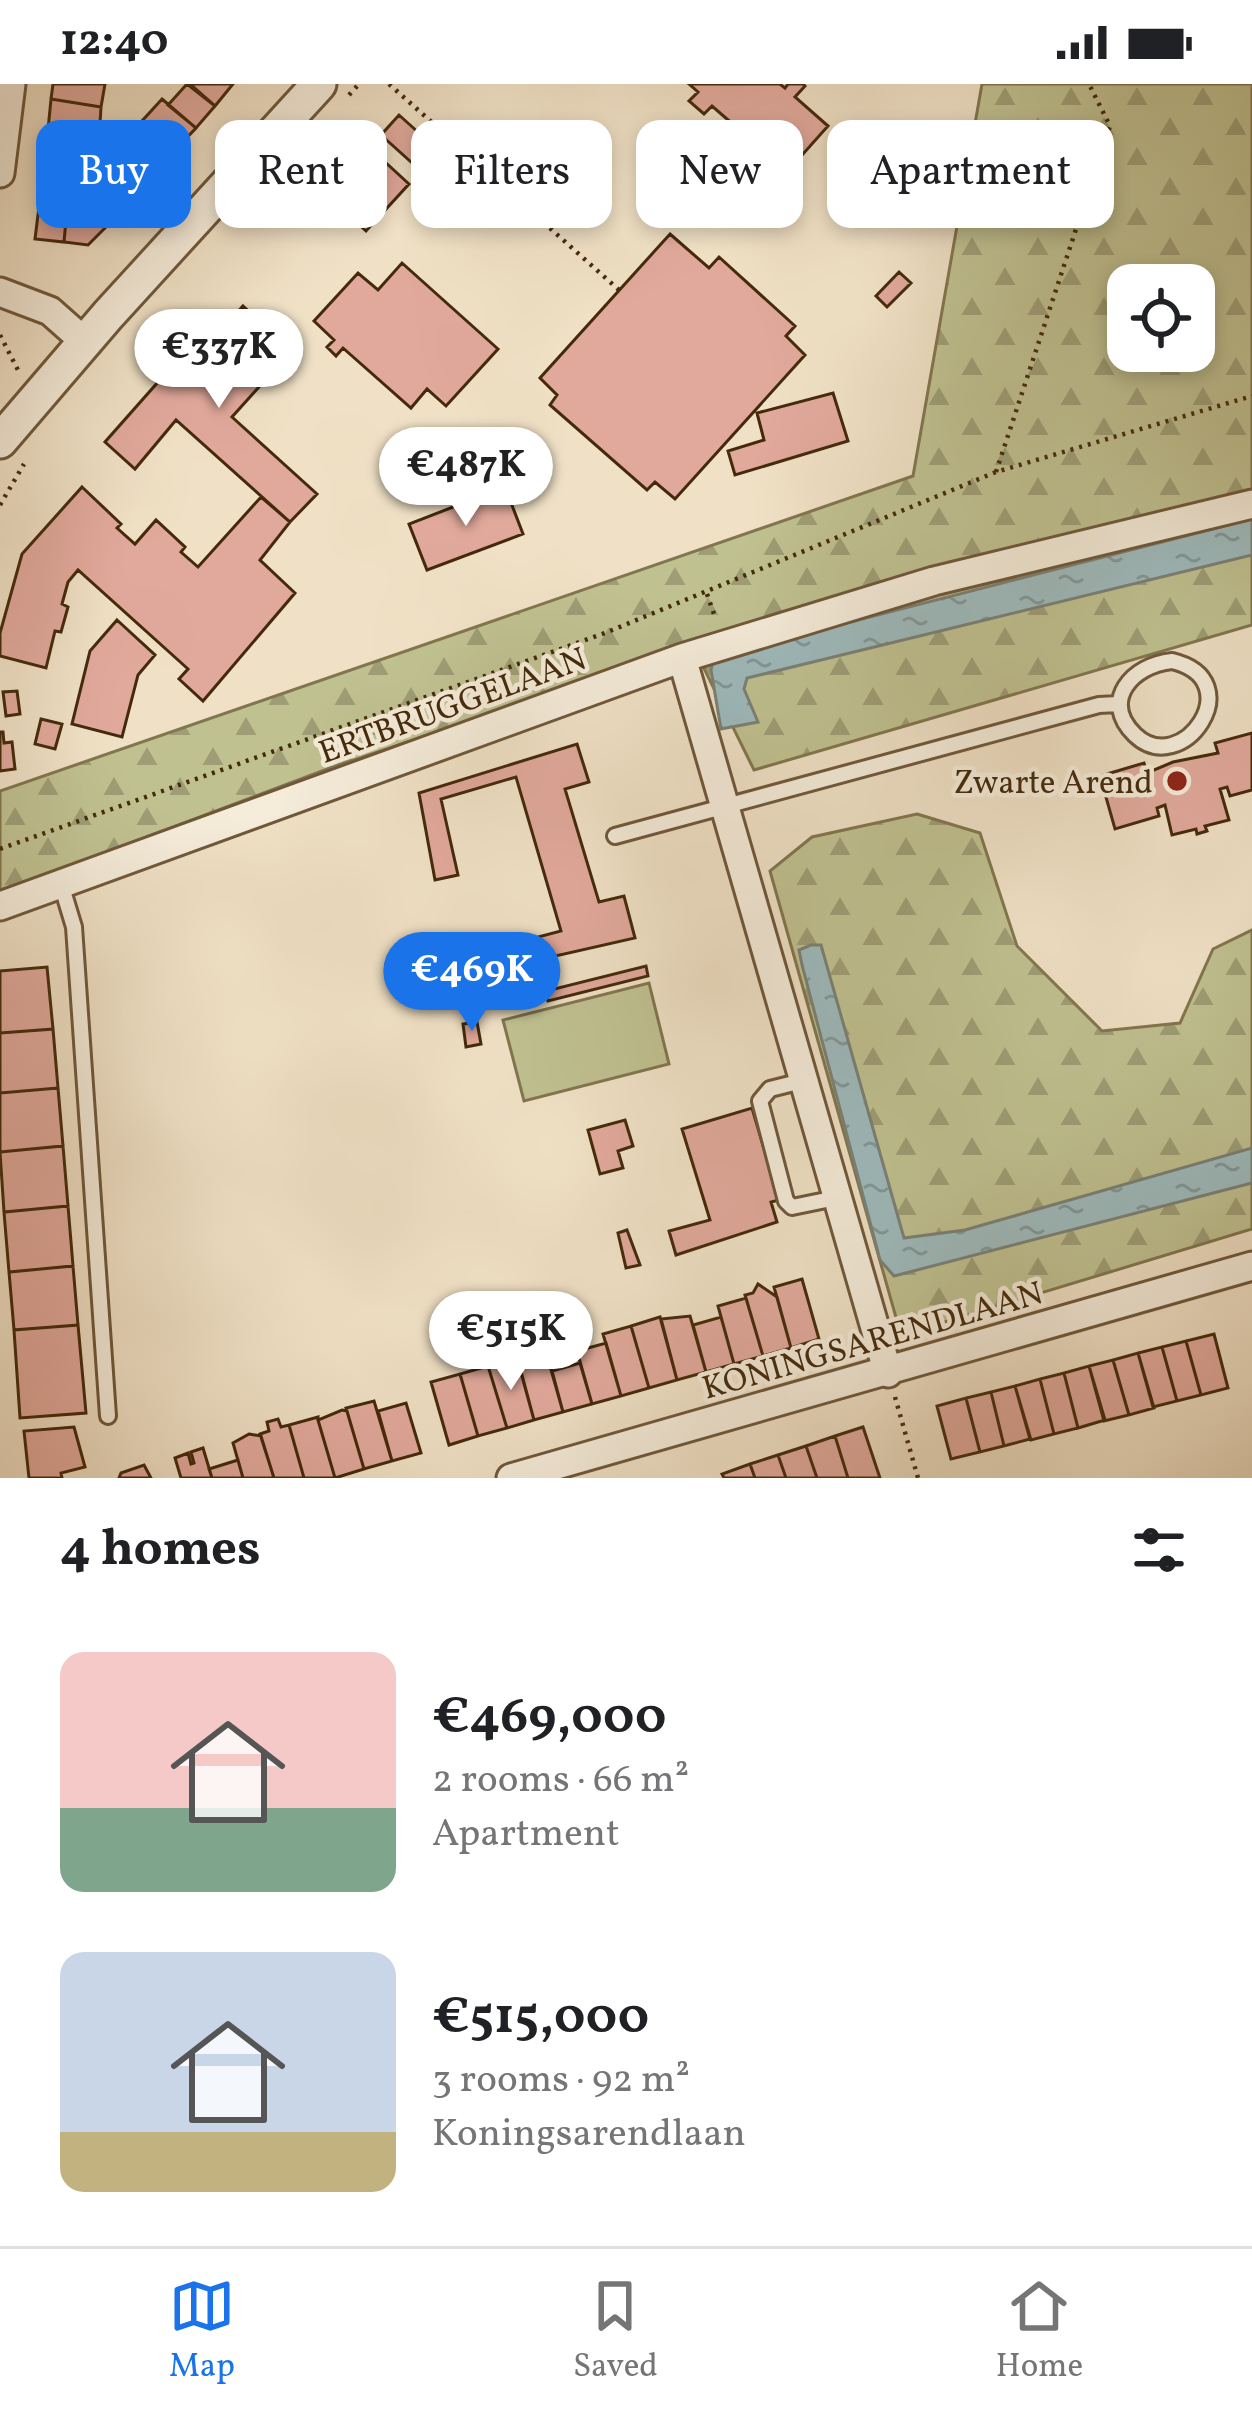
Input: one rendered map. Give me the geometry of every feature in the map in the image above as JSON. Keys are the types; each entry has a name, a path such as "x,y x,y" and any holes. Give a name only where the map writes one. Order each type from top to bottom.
{"street":[{"path":"0,173 11,84"},
{"path":"0,441 319,84"},
{"path":"0,292 50,311 85,342"},
{"name":"ERTBRUGGELAAN","path":"0,906 682,658 934,581 1252,504"},
{"path":"682,658 888,1373"},
{"name":"KONINGSARENDLAAN","path":"511,1478 602,1466 888,1373 1252,1267"}],"lane":[{"path":"1172,661 1196,669 1211,688 1214,701 1208,726 1162,745 1150,745 1134,735 1118,704 1127,682 1137,673 1172,661"},
{"path":"615,836 1099,705 1118,704"},
{"path":"61,884 74,927 108,1416"},
{"path":"802,1081 770,1090 760,1100 786,1201 792,1207 836,1198"}],"path":[{"path":"389,84 619,290"},
{"path":"996,472 1110,126 1089,84"},
{"path":"0,335 14,369 43,390"},
{"path":"0,849 605,633 996,472 1252,396"},
{"path":"888,1373 918,1478"}],"green space":[{"path":"982,84 1252,84 1252,625 754,770 693,646 330,768 0,892 0,791 913,476 957,228 1114,228 1114,120 976,120"},
{"path":"917,814 980,833 1017,946 1102,1031 1180,1023 1213,949 1252,930 1252,1229 935,1325 897,1321 770,871 812,837"},
{"path":"649,983 669,1064 524,1101 503,1020"}],"water":[{"path":"1252,519 1252,555 747,678 744,689 758,722 721,729 711,670 713,662 726,654"},
{"path":"821,945 904,1238 965,1230 1252,1148 1252,1183 894,1276 880,1260 802,965 799,950"}],"building":[{"path":"53,84 105,84 101,107 51,99"},
{"path":"187,84 215,106 196,128 168,105"},
{"path":"190,84 233,84 215,106"},
{"path":"689,84 780,84 785,88 803,84 795,97 827,127 803,154 803,120 728,120 712,106 704,114 689,101 698,92"},
{"path":"51,99 101,107 100,120 49,120"},
{"path":"162,99 187,120 143,120"},
{"path":"399,115 411,126 411,162 387,140 387,128"},
{"path":"387,164 409,184 387,208"},
{"path":"36,228 65,228 64,242 35,239"},
{"path":"65,228 105,228 88,245 64,242"},
{"path":"670,234 709,268 719,257 795,326 786,336 805,355 675,499 655,482 647,490 550,405 557,395 540,378"},
{"path":"402,263 498,349 446,406 427,389 411,408 343,348 336,356 327,347 334,340 314,321 358,273 378,290"},
{"path":"899,272 911,283 887,307 876,296"},
{"path":"243,306 292,350 232,417 317,494 290,522 176,420 135,469 105,442 182,355 192,364"},
{"path":"833,393 848,441 735,475 728,451 764,440 757,413"},
{"path":"455,430 481,455 463,474 436,449"},
{"path":"82,487 135,544 156,520 185,547 181,552 198,567 261,497 290,522 260,560 295,593 203,701 179,679 188,669 78,570 68,582 62,604 68,607 61,632 55,631 46,668 0,656 0,633 22,554"},
{"path":"505,487 523,534 427,570 409,524"},
{"path":"117,620 155,655 138,675 122,737 72,724 90,651"},
{"path":"17,691 20,714 6,716 3,692"},
{"path":"41,719 62,724 55,749 35,744"},
{"path":"0,732 4,743 12,742 15,769 0,771"},
{"name":"Zwarte Arend","path":"1252,733 1252,790 1230,796 1227,787 1220,789 1229,820 1205,826 1207,831 1197,834 1196,829 1172,835 1165,805 1157,808 1159,816 1115,829 1100,776 1144,763 1147,773 1218,753 1215,743"},
{"path":"577,744 589,782 565,789 599,902 624,896 635,938 463,977 459,958 561,931 516,777 441,799 458,875 435,880 419,793"},
{"path":"646,966 648,976 548,1001 546,991"},
{"path":"47,967 53,1029 0,1033 0,971"},
{"path":"477,1022 481,1044 466,1047 463,1024"},
{"path":"53,1029 58,1088 0,1093 0,1033"},
{"path":"58,1088 63,1146 0,1152 0,1093"},
{"path":"752,1108 779,1200 771,1202 777,1222 676,1255 669,1231 710,1220 682,1129"},
{"path":"625,1120 633,1146 618,1151 623,1168 600,1174 588,1130"},
{"path":"63,1146 68,1206 4,1212 0,1152"},
{"path":"68,1206 73,1266 9,1272 4,1212"},
{"path":"627,1230 640,1265 626,1268 618,1233"},
{"path":"73,1266 78,1325 14,1330 9,1272"},
{"path":"802,1279 819,1339 791,1348 774,1287"},
{"path":"758,1284 777,1297 791,1348 763,1356 745,1295 753,1293"},
{"path":"746,1298 763,1356 734,1364 718,1306"},
{"path":"690,1316 706,1372 677,1380 661,1319"},
{"path":"660,1317 677,1380 649,1388 631,1326"},
{"path":"721,1317 734,1364 706,1372 693,1325"},
{"path":"78,1325 86,1413 20,1418 14,1330"},
{"path":"631,1326 649,1388 621,1396 603,1334"},
{"path":"1214,1334 1228,1388 1201,1395 1186,1341"},
{"path":"1186,1341 1201,1395 1177,1401 1162,1347"},
{"path":"606,1343 621,1396 592,1404 577,1351"},
{"path":"1162,1347 1177,1401 1153,1407 1138,1353"},
{"path":"546,1352 563,1412 534,1420 519,1364"},
{"path":"1138,1353 1154,1408 1129,1415 1113,1360"},
{"path":"517,1358 534,1420 507,1428 488,1366"},
{"path":"1113,1360 1129,1415 1104,1421 1089,1366"},
{"path":"580,1363 592,1404 563,1412 552,1371"},
{"path":"488,1366 507,1428 478,1436 460,1374"},
{"path":"1089,1366 1105,1420 1078,1428 1064,1373"},
{"path":"1064,1373 1078,1428 1054,1434 1040,1379"},
{"path":"460,1374 478,1436 449,1445 431,1382"},
{"path":"1040,1379 1054,1434 1031,1440 1015,1386"},
{"path":"1015,1386 1030,1439 1004,1446 991,1392"},
{"path":"991,1392 1004,1446 980,1452 966,1398"},
{"path":"966,1398 980,1452 951,1459 937,1406"},
{"path":"374,1401 392,1461 364,1469 346,1408"},
{"path":"406,1403 421,1453 392,1461 378,1411"},
{"path":"347,1411 364,1469 335,1478 318,1420"},
{"path":"318,1417 335,1478 304,1478 289,1425"},
{"path":"278,1419 281,1427 289,1425 304,1478 274,1478 260,1434 269,1431 267,1422"},
{"path":"74,1427 85,1467 61,1473 62,1478 29,1478 24,1431"},
{"path":"863,1427 880,1478 848,1478 835,1436"},
{"path":"249,1434 261,1436 274,1478 243,1478 233,1443"},
{"path":"835,1436 848,1478 817,1478 806,1446"},
{"path":"806,1446 817,1478 786,1478 778,1455"},
{"path":"203,1448 212,1478 181,1478 175,1458 188,1453 194,1463 191,1452"},
{"path":"778,1455 786,1478 755,1478 750,1464"},
{"path":"238,1460 243,1478 212,1478 209,1469"},
{"path":"750,1464 755,1478 724,1478 722,1474"},
{"path":"144,1465 151,1478 119,1478 121,1473"}],"place":[{"name":"Zwarte Arend","path":"1177,781"}]}
